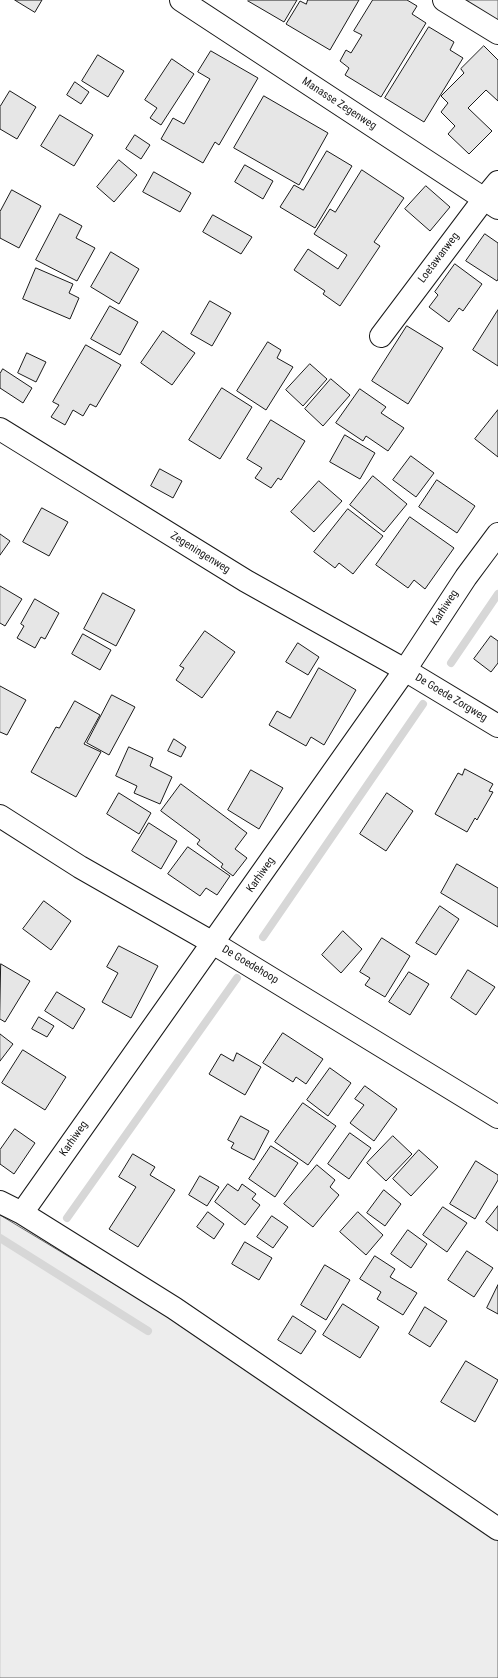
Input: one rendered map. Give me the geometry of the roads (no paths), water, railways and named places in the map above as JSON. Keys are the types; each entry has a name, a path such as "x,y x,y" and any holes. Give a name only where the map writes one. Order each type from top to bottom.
{"street":[{"name":"Manasse Zegenweg","path":"181,0 491,203"},
{"path":"444,0 498,33"},
{"name":"Loetawanweg","path":"382,336 491,203 498,182"},
{"name":"Zegeningenweg","path":"0,429 246,581 405,670"},
{"name":"Karhiweg","path":"22,1213 405,670 466,577 498,534"},
{"name":"De Goede Zorgweg","path":"405,670 498,726"},
{"name":"De Goedehoop","path":"0,816 80,867 213,943 498,1117"},
{"path":"0,1202 22,1213 174,1308 498,1529"}],"waterway":[{"path":"451,663 498,594"},
{"path":"263,937 423,704"},
{"path":"67,1218 237,978"},
{"path":"0,1238 148,1331"}]}
